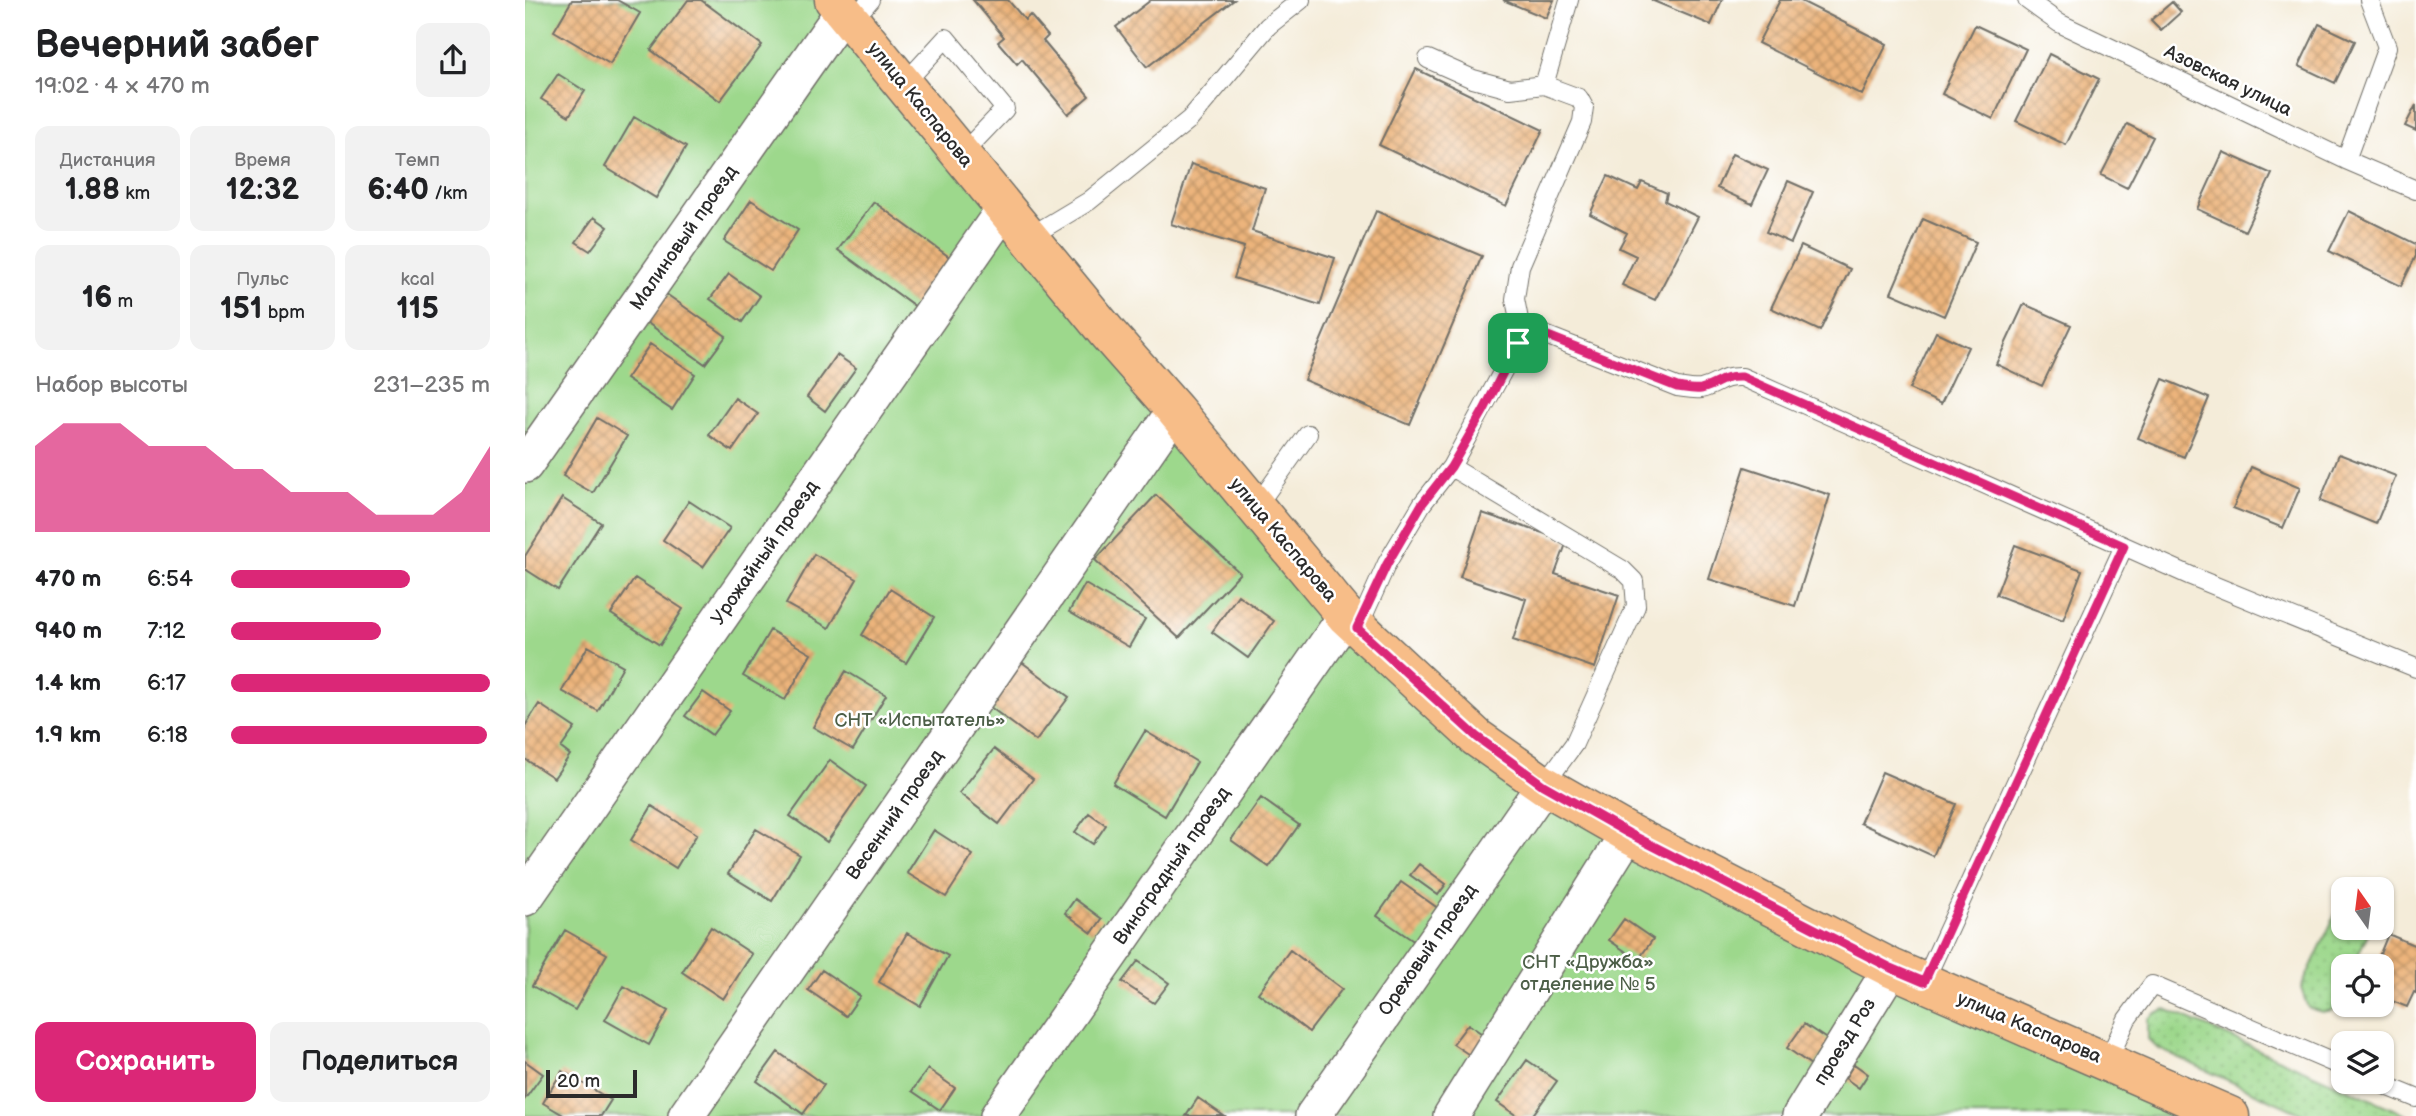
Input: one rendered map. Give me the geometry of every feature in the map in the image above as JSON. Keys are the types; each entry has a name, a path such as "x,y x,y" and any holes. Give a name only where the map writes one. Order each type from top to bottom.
{"main road":[{"name":"улица Каспарова","path":"850,8 903,85 1004,209 1352,622 1477,737 1543,785 1628,833 1908,975 2107,1062 2176,1105 2230,1116"}],"street":[{"name":"Малиновый проезд","path":"525,465 850,8"},
{"name":"Урожайный проезд","path":"525,898 1004,209"},
{"name":"Весенний проезд","path":"686,1116 1175,410"},
{"name":"Виноградный проезд","path":"997,1116 1352,622"},
{"name":"Ореховый проезд","path":"1313,1116 1543,785"},
{"path":"1451,1116 1628,833"},
{"name":"проезд Роз","path":"1800,1116 1908,975"}],"lane":[{"path":"1029,237 1089,201 1190,119 1268,26 1301,0"},
{"path":"1544,86 1569,0"},
{"name":"Азовская улица","path":"2027,0 2059,23 2346,160 2416,190"},
{"path":"2346,160 2387,47 2369,0"},
{"path":"903,85 946,38 1005,109 961,155"},
{"path":"1352,622 1422,504 1451,467 1518,343 1520,325 1515,299 1520,266 1582,122 1584,107 1579,98 1544,86 1510,89 1473,79 1427,59"},
{"path":"1520,325 1677,387 1693,390 1705,388 1727,376 1742,377 2190,576 2416,668"},
{"path":"1256,507 1308,434"},
{"path":"1451,467 1623,570 1634,581 1636,606 1631,619 1574,744 1543,785"},
{"path":"1908,975 2124,546"},
{"path":"2107,1062 2127,1019 2152,985 2331,1062"},
{"path":"2394,1087 2415,1094"}],"green space":[{"name":"СНТ «Испытатель»","path":"525,0 834,0 1304,564 1544,785 2230,1116 525,1116"},
{"path":"2331,924 2331,940 2365,940 2358,954 2331,954 2331,1010 2322,1012 2308,1008 2301,988"},
{"path":"2166,1009 2331,1082 2331,1094 2359,1094 2409,1116 2306,1116 2157,1048 2148,1039 2148,1019"}],"building":[{"path":"572,0 617,0 640,13 610,64 554,31"},
{"path":"688,0 701,0 762,45 720,101 651,50"},
{"path":"973,0 1008,0 1025,20 1030,15 1048,36 1043,41 1089,96 1068,114 1022,59 1017,64 998,42 1004,37"},
{"path":"1151,0 1234,0 1147,67 1116,27"},
{"path":"1503,0 1554,0 1546,18"},
{"path":"1651,0 1722,0 1711,25"},
{"path":"1780,0 1799,0 1887,44 1862,95 1758,43"},
{"path":"2172,2 2181,12 2161,30 2151,20"},
{"path":"2319,24 2355,41 2335,83 2299,66"},
{"path":"1975,25 2026,49 1993,119 1942,94"},
{"path":"2049,54 2099,79 2066,145 2016,121"},
{"path":"1416,69 1543,130 1506,206 1379,145"},
{"path":"558,74 585,91 569,116 541,99"},
{"path":"2416,105 2416,131 2405,126"},
{"path":"634,117 686,147 656,198 605,167"},
{"path":"2127,124 2153,137 2127,188 2101,175"},
{"path":"2223,152 2272,174 2245,231 2197,209"},
{"path":"1732,154 1768,170 1752,204 1717,188"},
{"path":"1191,164 1265,188 1252,231 1335,258 1320,305 1234,278 1244,247 1171,224"},
{"path":"1608,176 1638,190 1642,182 1667,193 1665,201 1698,217 1655,300 1622,285 1636,256 1619,248 1627,233 1590,214"},
{"path":"1788,181 1813,192 1791,243 1766,232"},
{"path":"751,200 798,230 771,271 724,241"},
{"path":"874,202 952,259 916,307 838,250"},
{"path":"1376,211 1482,256 1410,425 1304,380"},
{"path":"2349,211 2416,244 2416,256 2401,286 2329,251"},
{"path":"594,217 608,227 590,251 576,242"},
{"path":"1923,219 1976,242 1944,316 1891,293"},
{"path":"1801,246 1850,269 1820,331 1771,308"},
{"path":"729,274 760,296 742,322 710,299"},
{"path":"662,291 726,336 705,364 642,319"},
{"path":"2024,304 2071,325 2042,386 1996,364"},
{"path":"1936,332 1968,347 1941,404 1909,389"},
{"path":"650,344 695,374 672,410 626,379"},
{"path":"837,355 856,368 825,411 807,397"},
{"path":"2163,379 2209,398 2184,457 2138,438"},
{"path":"735,398 758,414 732,451 709,435"},
{"path":"597,418 627,436 593,493 563,476"},
{"path":"2339,454 2396,476 2376,524 2320,501"},
{"path":"1745,467 1830,495 1795,606 1709,579"},
{"path":"2251,467 2300,488 2283,528 2233,508"},
{"path":"1156,495 1240,573 1179,638 1095,560"},
{"path":"562,498 601,523 558,590 525,569 525,556"},
{"path":"689,501 730,528 703,567 663,540"},
{"path":"1482,513 1567,541 1555,574 1619,595 1595,668 1513,640 1526,599 1460,577"},
{"path":"2015,545 2082,570 2063,620 1996,595"},
{"path":"814,554 857,579 829,628 786,604"},
{"path":"635,578 683,609 660,645 611,614"},
{"path":"1085,584 1145,619 1129,647 1069,612"},
{"path":"890,589 934,617 906,663 862,635"},
{"path":"1238,595 1274,621 1248,658 1212,632"},
{"path":"770,630 811,654 785,700 743,676"},
{"path":"588,646 623,666 598,711 562,691"},
{"path":"1019,660 1069,697 1036,741 986,704"},
{"path":"846,671 886,695 853,750 813,727"},
{"path":"703,692 730,711 712,735 685,716"},
{"path":"539,704 575,728 561,748 570,755 554,778 525,759 525,726"},
{"path":"1145,731 1197,762 1165,816 1113,784"},
{"path":"994,749 1033,779 999,824 959,793"},
{"path":"830,760 866,786 827,842 790,816"},
{"path":"1882,772 1956,804 1933,856 1860,823"},
{"path":"1261,798 1299,825 1269,867 1231,840"},
{"path":"652,806 697,834 676,868 631,840"},
{"path":"1089,813 1106,825 1093,844 1075,832"},
{"path":"756,829 800,855 772,901 728,874"},
{"path":"934,830 973,855 946,897 907,873"},
{"path":"1419,864 1446,884 1438,895 1410,875"},
{"path":"1401,882 1439,909 1415,942 1377,916"},
{"path":"1075,899 1102,919 1092,933 1065,913"},
{"path":"1624,919 1653,939 1638,960 1609,940"},
{"path":"711,927 752,954 723,999 682,972"},
{"path":"565,930 607,954 575,1010 532,986"},
{"path":"907,933 948,956 920,1006 879,982"},
{"path":"2394,937 2416,946 2416,993 2414,992 2407,1007 2394,1002 2394,954 2380,954 2386,940 2394,940"},
{"path":"1290,950 1342,989 1309,1032 1258,993"},
{"path":"1138,961 1169,983 1154,1003 1122,982"},
{"path":"822,970 860,996 846,1016 808,990"},
{"path":"624,986 668,1011 649,1045 605,1020"},
{"path":"1468,1024 1491,1040 1477,1060 1453,1044"},
{"path":"1804,1024 1831,1042 1814,1067 1787,1048"},
{"path":"778,1052 824,1085 803,1114 757,1081"},
{"path":"1527,1060 1557,1081 1532,1116 1517,1116 1497,1102"},
{"path":"525,1061 543,1074 525,1099"},
{"path":"1854,1064 1868,1074 1859,1088 1845,1078"},
{"path":"928,1069 955,1088 940,1110 912,1091"},
{"path":"562,1071 611,1100 601,1116 565,1116 543,1103"},
{"path":"1198,1098 1224,1116 1186,1116"}],"route":[{"path":"1520,325 1677,387 1693,390 1705,388 1727,376 1742,377 2124,546 1924,982 1891,968 1628,833 1543,785 1477,737 1357,628 1387,564 1422,504 1451,467 1518,343 1520,325"}],"park label":[{"name":"СНТ «Дружба» отделение № 5","path":"1588,973"}]}
